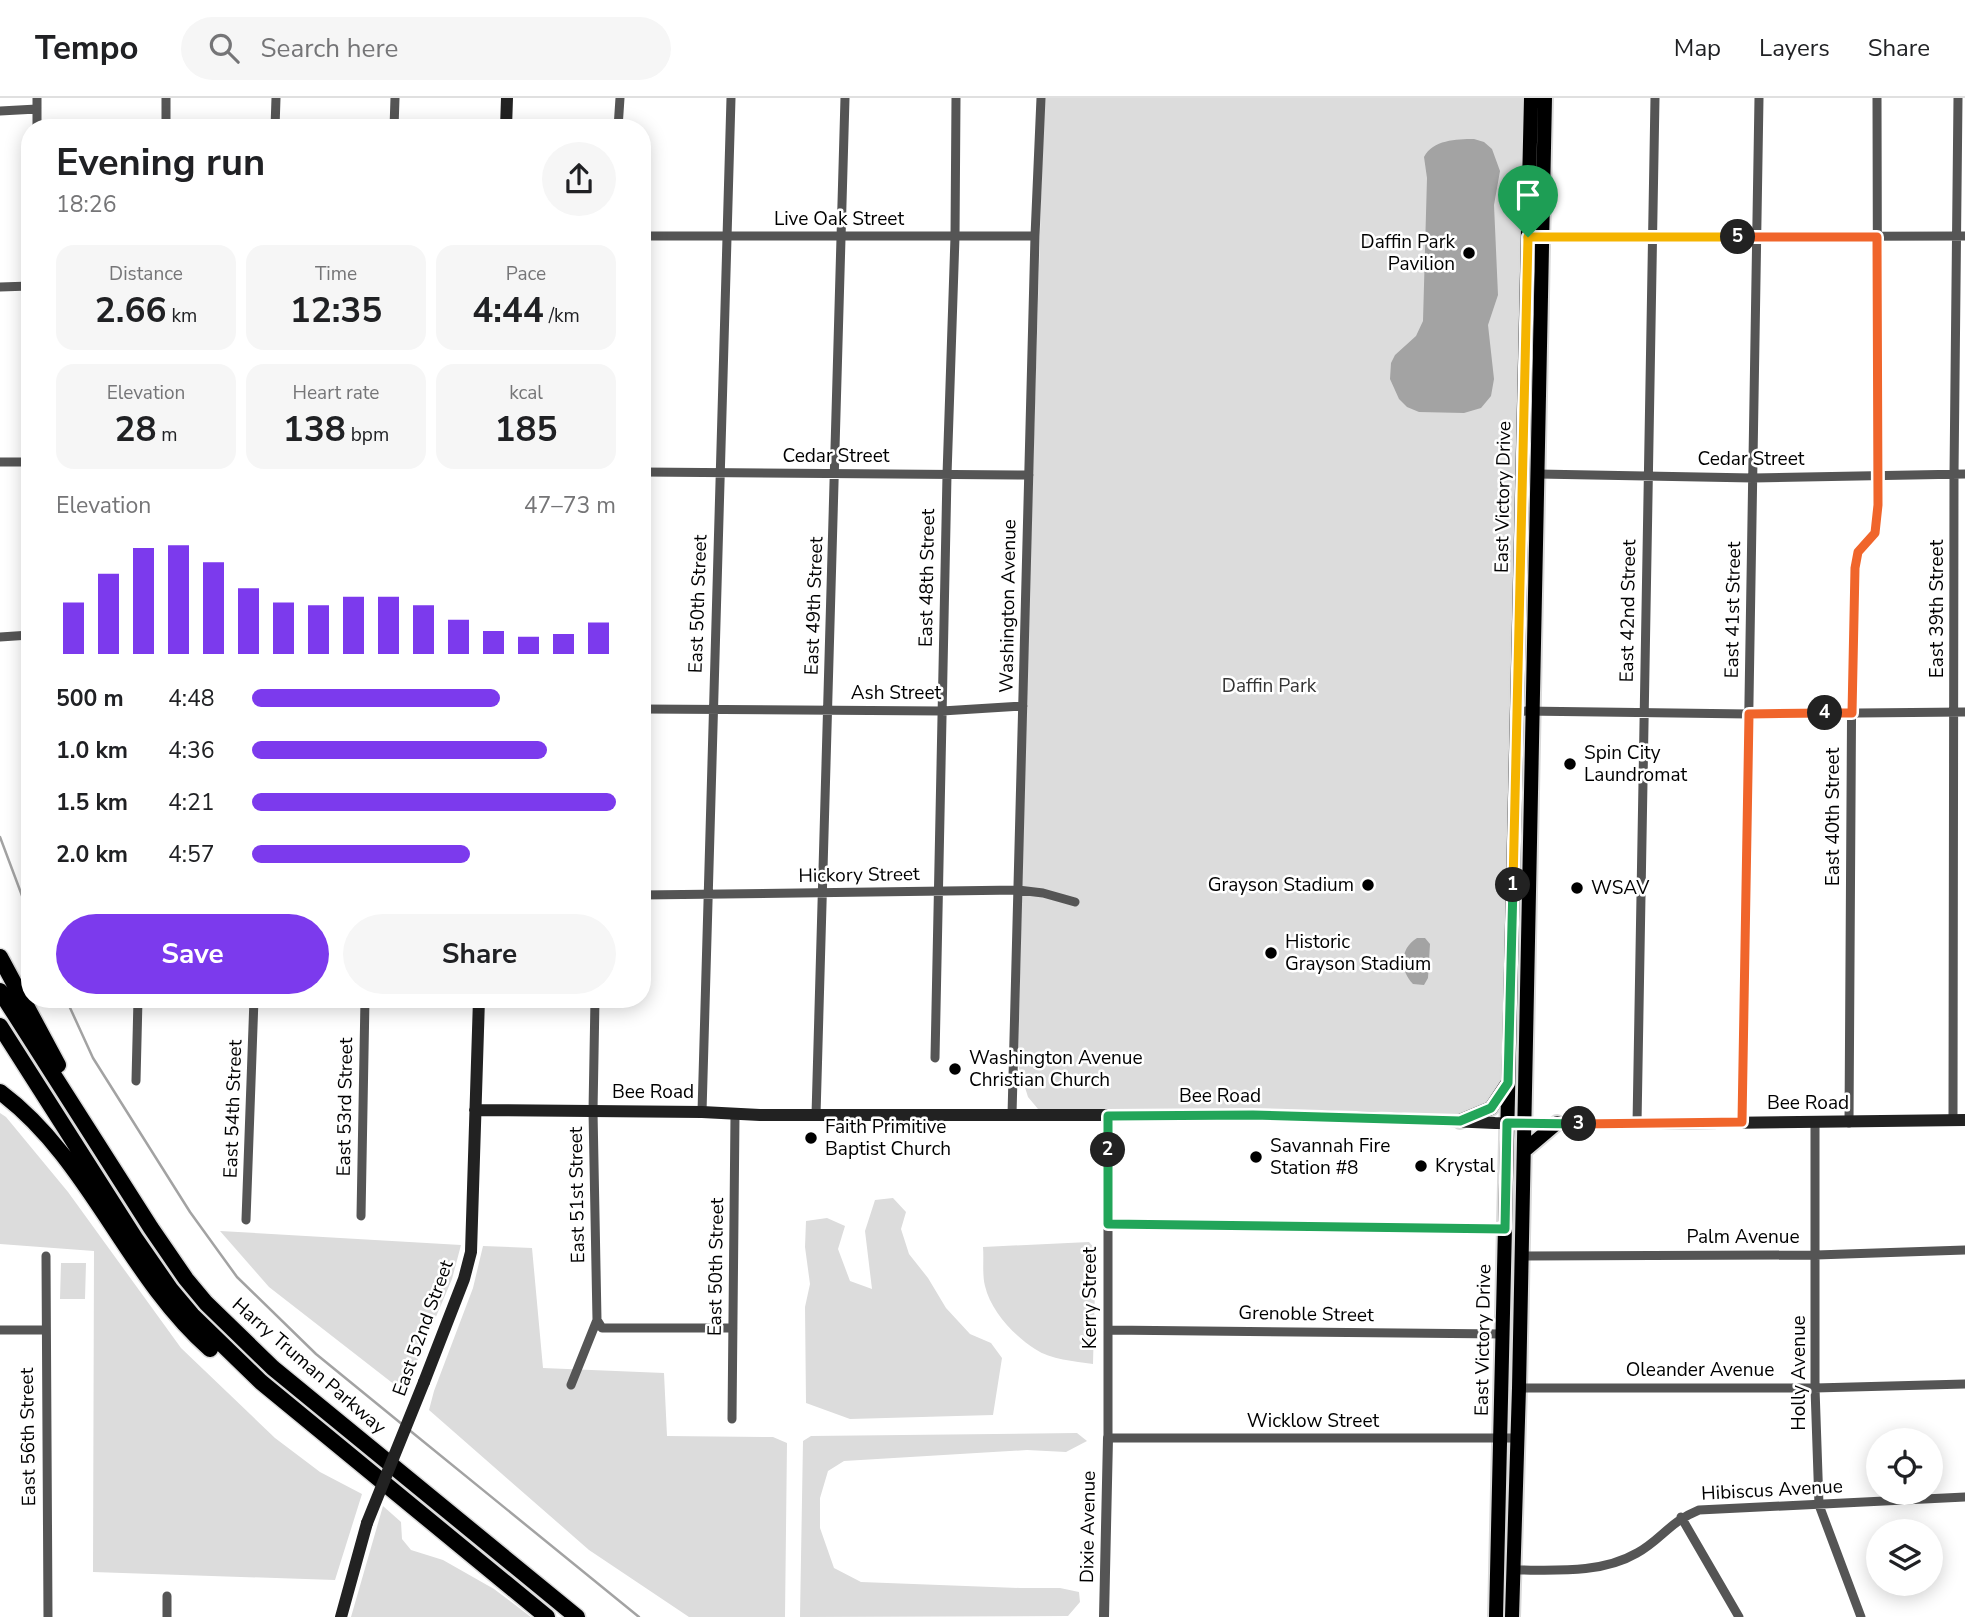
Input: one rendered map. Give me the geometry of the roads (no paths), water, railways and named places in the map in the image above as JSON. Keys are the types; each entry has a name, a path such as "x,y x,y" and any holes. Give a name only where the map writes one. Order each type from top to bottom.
{"highway":[{"path":"0,957 21,996"},
{"name":"Harry Truman Parkway","path":"0,991 186,1279 250,1347 578,1617"},
{"path":"28,1008 121,1181"},
{"name":"Harry Truman Parkway","path":"0,1026 135,1238 171,1290 214,1339 288,1405 548,1617"},
{"path":"0,1091 45,1131 166,1304 207,1347 246,1378 288,1405"}],"main road":[{"path":"506,119 507,98"},
{"name":"East Victory Drive","path":"1512,1617 1520,1388 1538,474 1535,237 1529,98"},
{"name":"East Victory Drive","path":"1496,1617 1524,447 1545,98"},
{"path":"1524,447 1528,452 1530,469 1538,474"},
{"name":"East 52nd Street","path":"341,1617 367,1523 464,1279 471,1252 479,1008"},
{"path":"1460,1121 1491,1108 1508,1083"},
{"name":"Bee Road","path":"475,1110 702,1112 736,1115 1278,1116 1557,1124 1959,1120"},
{"path":"1524,1152 1557,1124"}],"street":[{"path":"37,98 37,119"},
{"path":"166,98 166,119"},
{"path":"275,119 276,98"},
{"path":"394,119 395,98"},
{"path":"619,119 620,98"},
{"name":"East 50th Street","path":"702,1112 731,98"},
{"name":"East 49th Street","path":"816,1115 845,98"},
{"name":"East 48th Street","path":"935,1058 956,98"},
{"name":"Washington Avenue","path":"1012,1115 1041,98"},
{"name":"East 42nd Street","path":"1637,1124 1655,98"},
{"name":"East 41st Street","path":"1742,1122 1759,98"},
{"name":"East 40th Street","path":"1849,1122 1855,568 1858,552 1875,533 1878,475 1877,98"},
{"name":"East 39th Street","path":"1958,98 1961,237 1954,474 1954,712 1959,1120"},
{"path":"0,111 37,109"},
{"name":"Live Oak Street","path":"651,236 1035,236"},
{"path":"1535,237 1961,237"},
{"path":"0,287 21,286"},
{"path":"0,462 21,462"},
{"name":"Cedar Street","path":"651,472 1029,475"},
{"name":"Cedar Street","path":"1538,474 1753,478 1965,474"},
{"path":"0,636 21,635"},
{"name":"Ash Street","path":"651,709 942,711 1023,706"},
{"path":"1516,711 1749,714 1965,712"},
{"name":"Hickory Street","path":"651,895 1018,890 1043,892 1075,902"},
{"path":"1512,897 1529,897"},
{"path":"136,1081 138,1008"},
{"name":"East 54th Street","path":"246,1220 254,1008"},
{"name":"East 53rd Street","path":"360,1216 365,1008"},
{"name":"East 51st Street","path":"571,1385 597,1320 593,1111 595,1008"},
{"name":"East 50th Street","path":"732,1419 736,1115"},
{"name":"Kerry Street","path":"1108,1116 1108,1438"},
{"name":"Holly Avenue","path":"1815,1122 1815,1388 1819,1505 1861,1617"},
{"path":"1108,1224 1505,1229"},
{"name":"Palm Avenue","path":"1522,1256 1816,1255 1965,1250"},
{"name":"East 56th Street","path":"46,1256 44,1330 48,1617"},
{"path":"597,1320 602,1328 733,1328"},
{"path":"0,1330 44,1330"},
{"name":"Grenoble Street","path":"1108,1330 1503,1334"},
{"name":"Oleander Avenue","path":"1520,1388 1815,1388 1965,1384"},
{"name":"Wicklow Street","path":"1108,1438 1518,1438"},
{"name":"Dixie Avenue","path":"1104,1617 1108,1438"},
{"name":"Hibiscus Avenue","path":"1514,1570 1563,1570 1603,1566 1622,1560 1639,1552 1681,1517 1699,1510 1965,1497"},
{"path":"1681,1517 1740,1617"},
{"path":"167,1596 167,1617"}],"waterway":[{"path":"0,837 21,893"},
{"path":"70,1008 93,1058 190,1212 237,1277 316,1354 403,1425"},
{"path":"408,1429 639,1617"}],"place":[{"name":"Daffin Park Pavilion","path":"1469,253"},
{"name":"Spin City Laundromat","path":"1570,764"},
{"name":"Grayson Stadium","path":"1368,885"},
{"name":"WSAV","path":"1577,888"},
{"name":"Historic Grayson Stadium","path":"1271,953"},
{"name":"Washington Avenue Christian Church","path":"955,1069"},
{"name":"Faith Primitive Baptist Church","path":"811,1138"},
{"name":"Savannah Fire Station #8","path":"1256,1157"},
{"name":"Krystal","path":"1421,1166"}],"park label":[{"name":"Daffin Park","path":"1269,686"}]}
